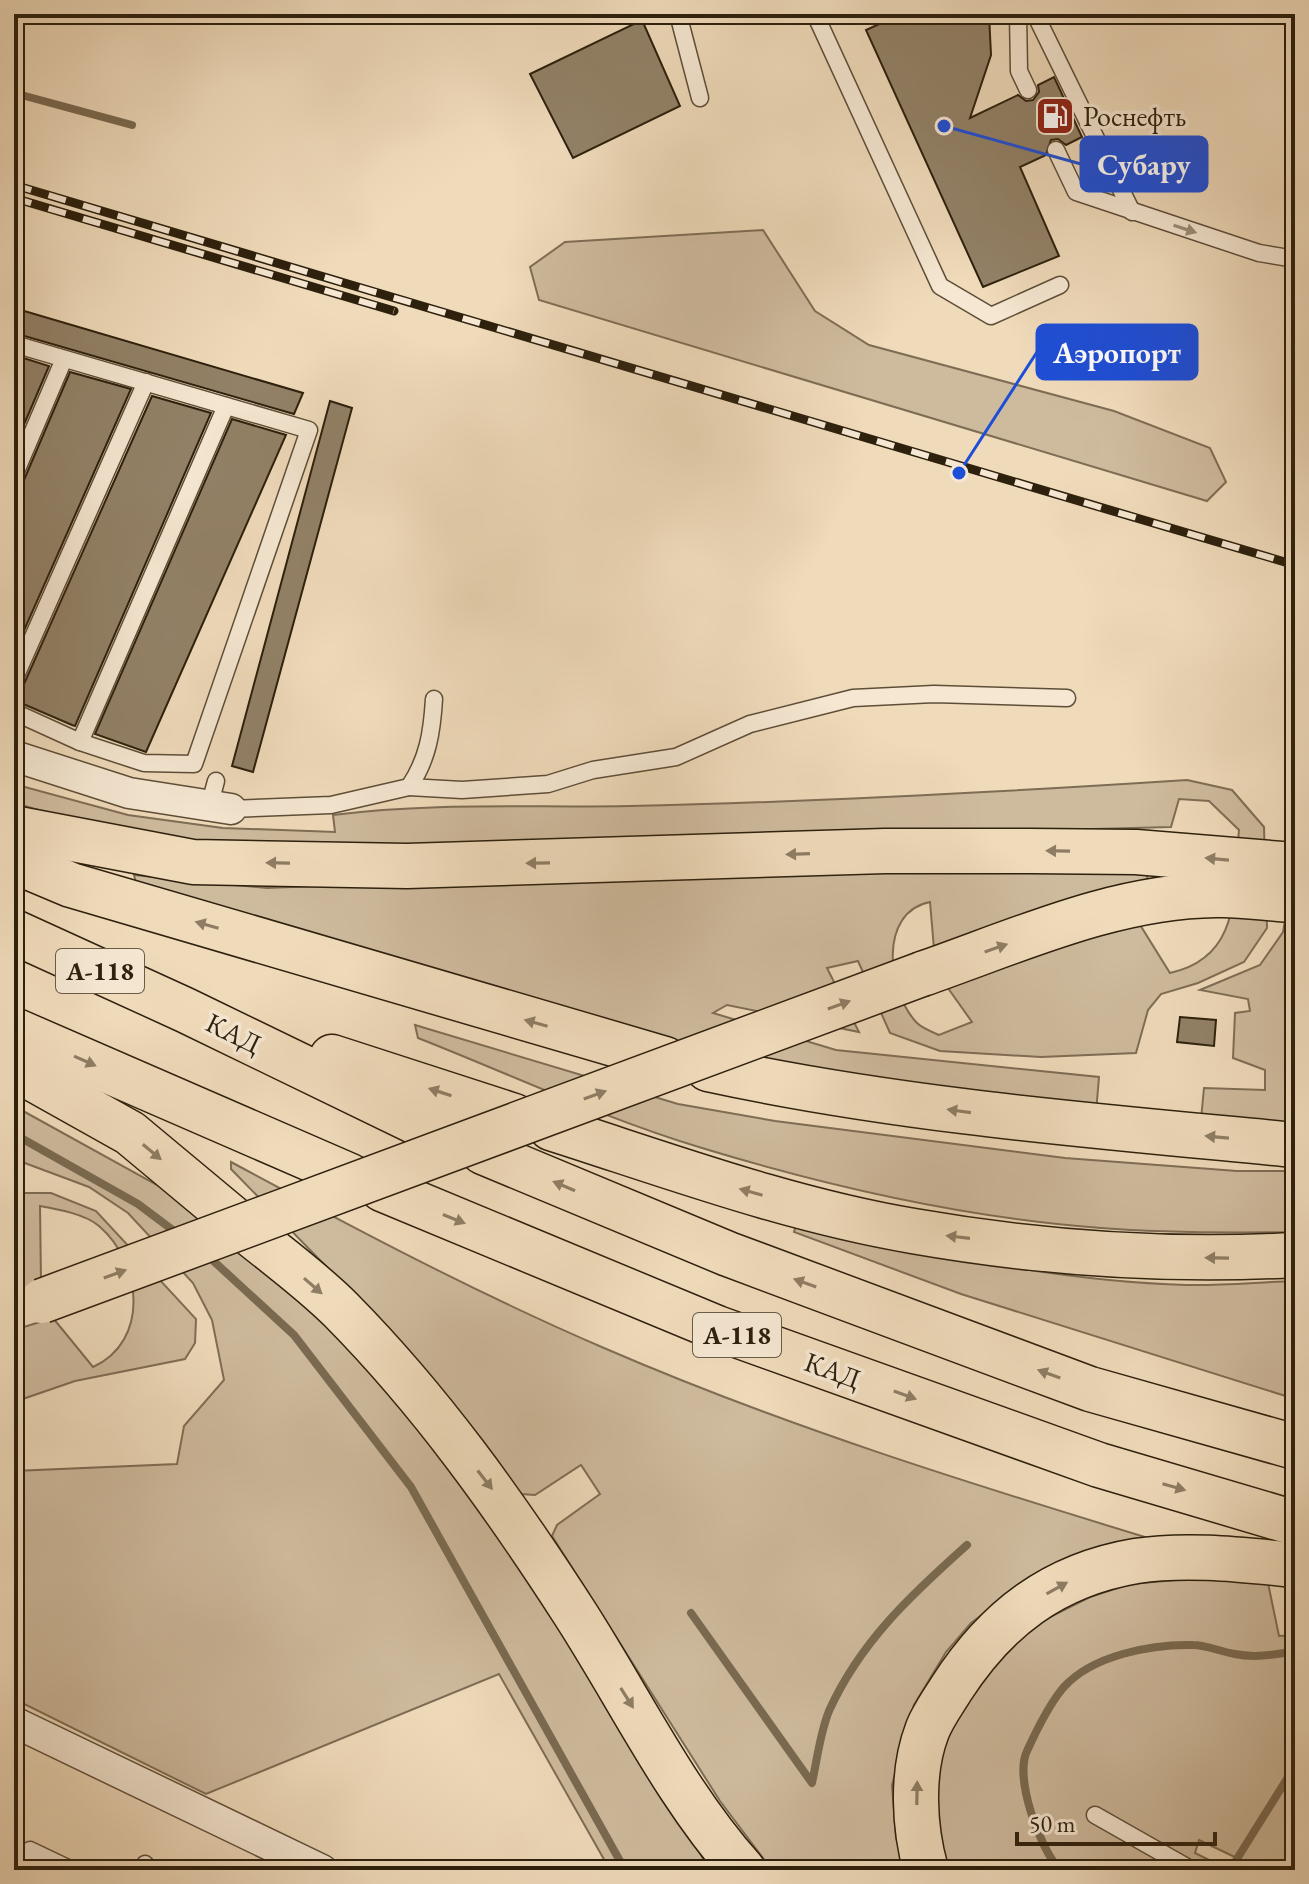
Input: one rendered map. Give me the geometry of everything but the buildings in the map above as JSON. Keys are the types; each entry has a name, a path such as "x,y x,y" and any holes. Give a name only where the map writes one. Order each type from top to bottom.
{"main road":[{"path":"14,828 193,862 407,866 885,851 1136,852 1295,865"},
{"path":"14,861 71,885 665,1059"},
{"path":"28,1306 922,974 1106,910 1216,895 1295,900"},
{"name":"КАД","path":"14,932 185,1010 467,1146 728,1254 1090,1389 1295,1447"},
{"path":"185,1010 751,1192 913,1231 1129,1256 1234,1258 1295,1255"},
{"name":"КАД","path":"14,1030 366,1182 717,1328 1099,1465 1295,1523"},
{"path":"14,1068 130,1133 340,1309 411,1388 490,1486 575,1613 673,1773 743,1870"},
{"path":"708,1069 820,1093 1011,1118 1295,1145"},
{"path":"926,1870 917,1821 918,1774 927,1731 970,1660 996,1628 1067,1582 1109,1567 1138,1561 1239,1560 1295,1565"}],"street":[{"path":"14,756 129,793 218,799"},
{"path":"14,1722 322,1870"}],"lane":[{"path":"678,14 700,98"},
{"path":"815,14 940,286 991,316 1060,285"},
{"path":"1018,14 1019,71 1028,90"},
{"path":"1035,14 1132,212"},
{"path":"1056,150 1076,192 1270,256 1295,259"},
{"path":"14,344 309,430 194,764 144,763 80,742 14,712"},
{"path":"14,476 64,359"},
{"path":"14,680 146,382"},
{"path":"80,742 226,406"},
{"path":"218,799 331,805 409,787 462,790 548,784 593,770 676,757 750,724 853,698 934,694 1067,698"},
{"path":"409,787 422,769 431,740 434,699"},
{"path":"1095,1815 1192,1870"},
{"path":"28,1870 30,1850 72,1870"}],"shaded area":[{"path":"763,230 815,311 869,345 1114,411 1210,448 1226,482 1207,501 539,300 530,267 565,242"},
{"path":"1187,780 1232,790 1264,827 1267,928 1244,962 1198,983 1161,994 1148,1010 1136,1053 1041,1057 940,1051 890,1033 858,961 827,968 859,1032 727,1005 713,1013 836,1050 1099,1077 1096,1113 779,1076 136,883 134,875 267,888 597,875 1146,871 1148,880 934,949 930,902 913,909 902,921 895,937 894,974 907,1009 919,1025 939,1035 972,1022 943,981 1137,920 1170,973 1194,965 1211,952 1230,918 1239,830 1209,801 1179,799 1171,827 340,849 130,836 14,803 14,784 128,815 223,828 335,832 333,815 408,808 769,802"},
{"path":"1295,863 1295,1130 1201,1119 1204,1088 1265,1090 1265,1070 1233,1058 1235,1013 1250,1011 1248,999 1200,990 1260,965 1283,932"},
{"path":"415,1025 678,1104 775,1121 1065,1158 1237,1171 1295,1171 1295,1232 1101,1228 1000,1217 849,1188 750,1162 630,1124 418,1038"},
{"path":"14,1106 159,1186 229,1234 341,1338 442,1450 601,1689 710,1870 610,1870 499,1674 206,1794 14,1699 14,1471 177,1464 184,1426 224,1380 212,1320 193,1283 128,1213 89,1187 14,1159"},
{"path":"231,1162 462,1282 556,1327 672,1376 878,1452 1158,1541 1015,1590 971,1623 946,1652 914,1705 892,1785 896,1837 906,1870 772,1870 720,1801 552,1536 557,1525 600,1494 581,1465 535,1495 521,1494 398,1340 231,1169"},
{"path":"14,1193 51,1193 96,1211 196,1319 195,1343 185,1359 75,1381 14,1402 14,1330 53,1318 93,1367 111,1355 124,1339 134,1301 124,1260 99,1226 79,1215 40,1206 41,1282 14,1293"},
{"path":"796,1225 990,1264 1087,1278 1186,1285 1295,1281 1295,1399 961,1294 794,1232"},
{"path":"1200,1578 1268,1583 1279,1636 1295,1635 1295,1870 1262,1870 1199,1840 1195,1853 1229,1870 944,1870 933,1832 937,1743 973,1675 1040,1622 1090,1597 1130,1584"}],"waterway":[{"path":"14,93 132,125"},
{"path":"14,1134 138,1204 178,1234"},
{"path":"208,1256 294,1335 411,1487 625,1870"},
{"path":"691,1613 812,1783 826,1719 856,1663 889,1620 967,1545"},
{"path":"1060,1870 1052,1860 1031,1813 1026,1795 1024,1763 1039,1726 1063,1688 1090,1667 1141,1649 1193,1645 1257,1656 1295,1651"},
{"path":"1230,1870 1295,1766"}],"railway":[{"path":"14,185 1295,565"},
{"path":"14,198 394,311"}],"place":[{"name":"Роснефть","path":"1055,116"},
{"name":"Субару","path":"944,126"},
{"name":"Аэропорт","path":"959,473"}]}
